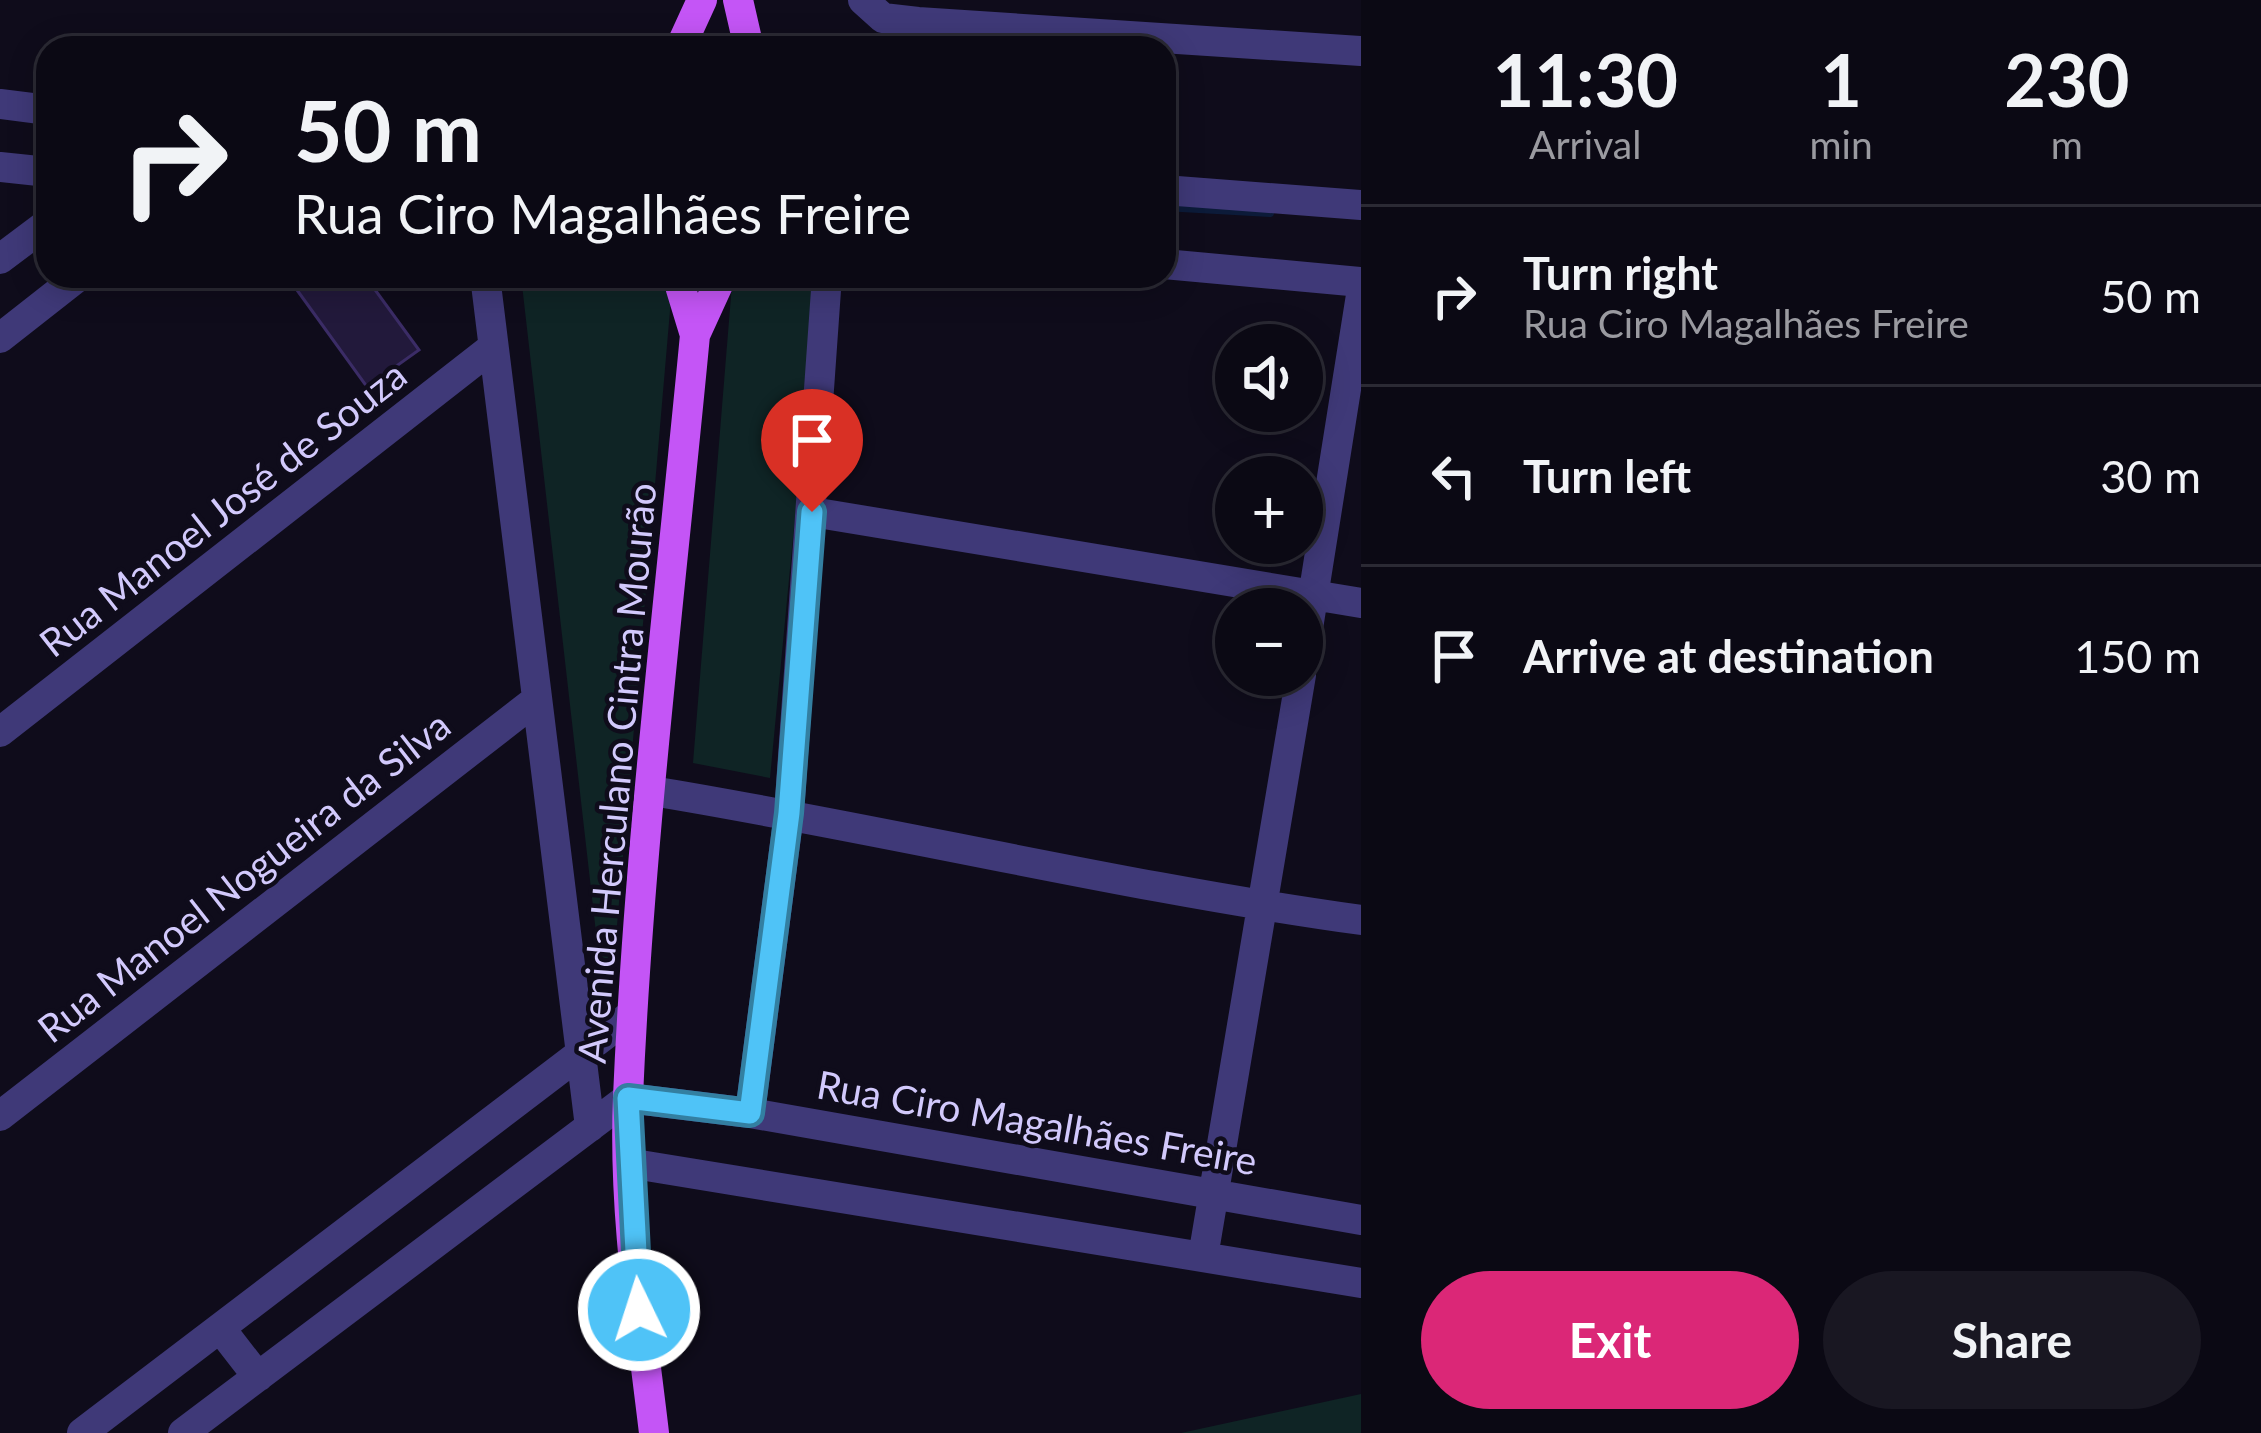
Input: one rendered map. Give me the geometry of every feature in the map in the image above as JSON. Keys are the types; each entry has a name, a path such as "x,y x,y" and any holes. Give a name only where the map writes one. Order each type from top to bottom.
{"main road":[{"path":"686,36 702,0"},
{"path":"738,0 746,36"},
{"name":"Avenida Herculano Cintra Mourão","path":"680,288 695,335"},
{"name":"Avenida Herculano Cintra Mourão","path":"654,1433 628,1163 631,1015 695,335 717,288"}],"street":[{"path":"863,0 883,18 1132,36"},
{"path":"1176,39 1361,51"},
{"path":"0,104 36,108"},
{"path":"0,167 36,171"},
{"path":"1176,191 1361,205"},
{"path":"0,259 36,232"},
{"path":"1176,265 1361,281"},
{"path":"0,338 64,288"},
{"name":"Avenida Herculano Cintra Mourão","path":"486,288 590,1127"},
{"path":"750,1113 789,813 826,288"},
{"path":"1314,588 1361,295"},
{"name":"Rua Manoel José de Souza","path":"0,732 493,347"},
{"path":"812,512 1276,588"},
{"path":"1323,596 1361,603"},
{"path":"1203,1257 1297,696"},
{"name":"Rua Manoel Nogueira da Silva","path":"0,1116 536,700"},
{"path":"652,790 1264,906 1361,920"},
{"path":"82,1433 631,1015"},
{"path":"183,1433 628,1098"},
{"name":"Rua Ciro Magalhães Freire","path":"628,1098 750,1113 1361,1220"},
{"path":"628,1163 1361,1283"},
{"path":"220,1328 258,1377"}],"green space":[{"path":"522,288 667,288 671,299 613,972 598,950"},
{"path":"732,288 817,288 770,778 693,763"},
{"path":"1361,1394 1361,1433 1181,1433"}],"building":[{"path":"374,288 419,350 367,387 297,290"}],"waterway":[{"path":"1176,208 1270,213"}],"route":[{"path":"639,1310 628,1098 750,1113 789,813 812,512"}]}
